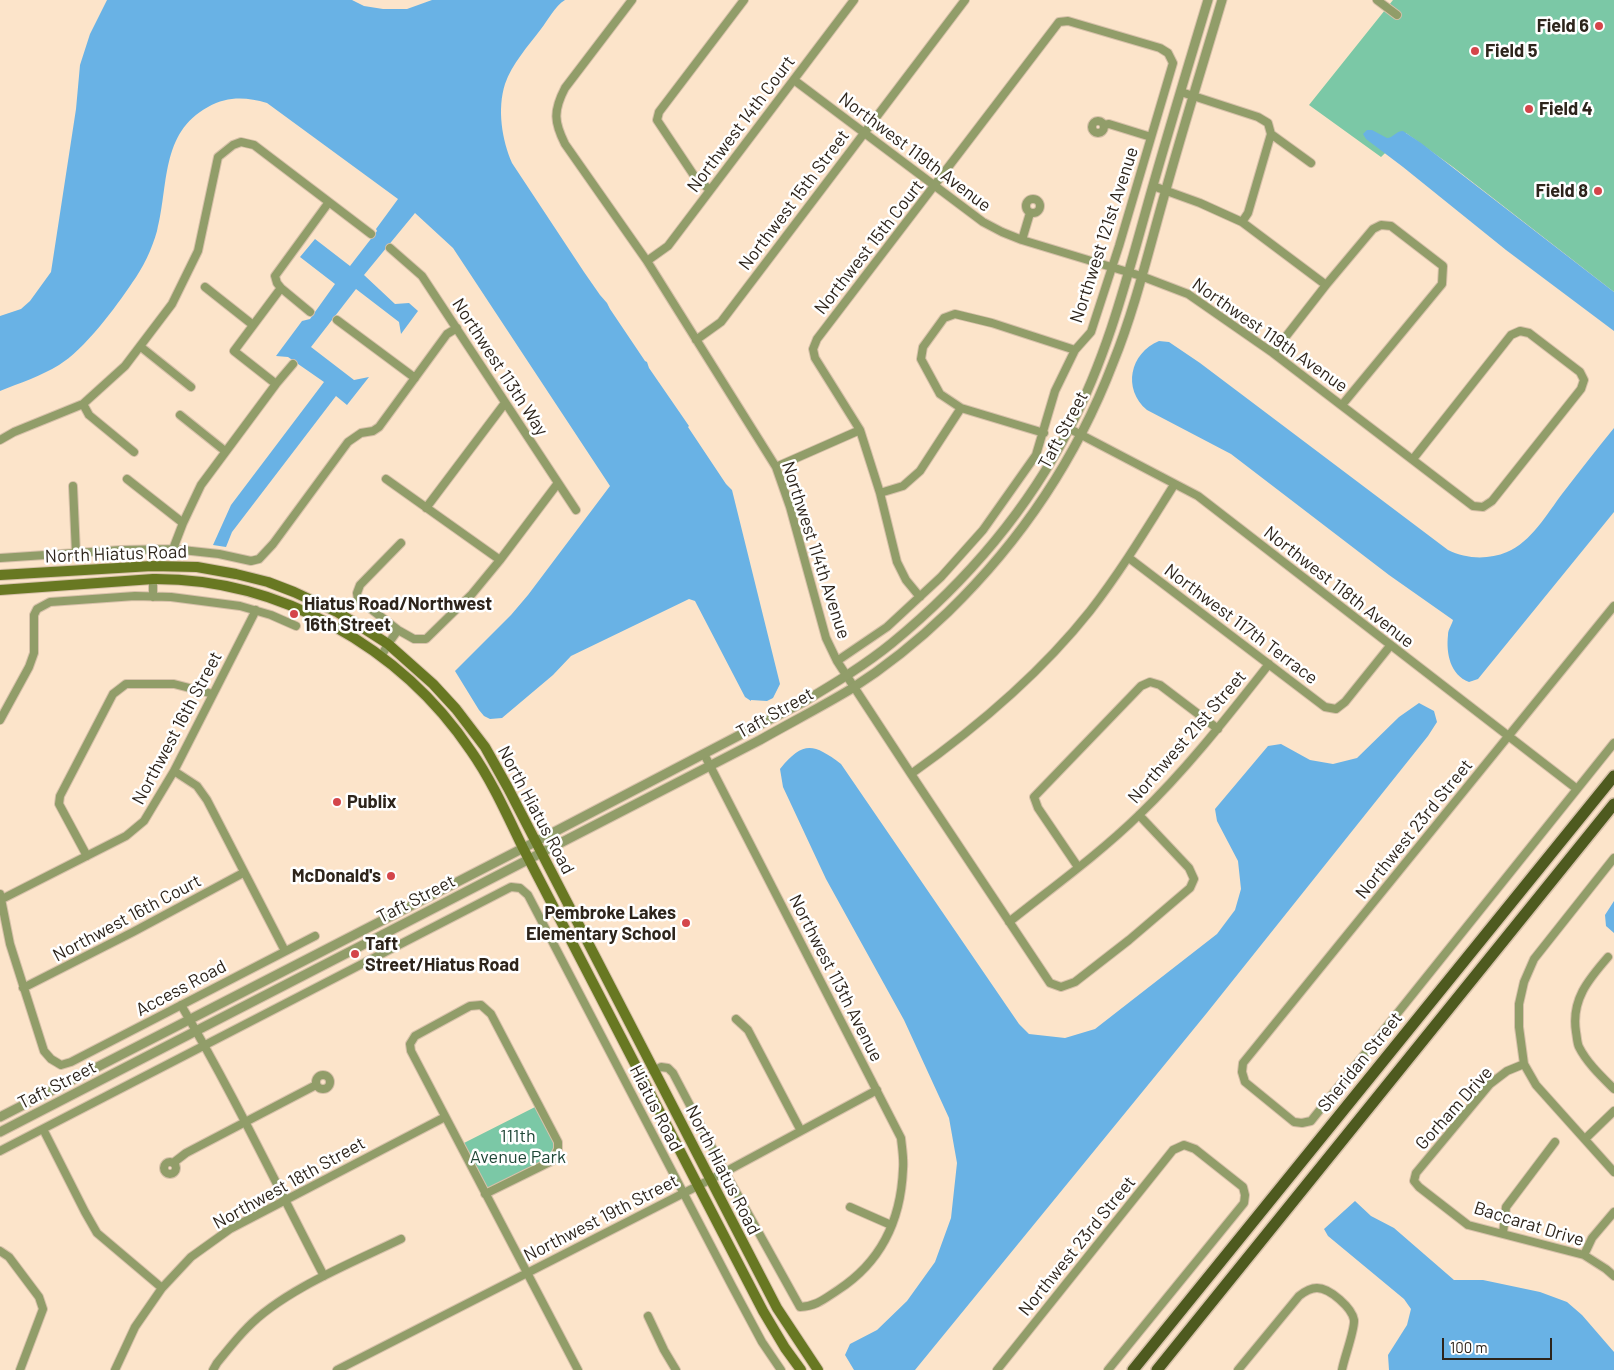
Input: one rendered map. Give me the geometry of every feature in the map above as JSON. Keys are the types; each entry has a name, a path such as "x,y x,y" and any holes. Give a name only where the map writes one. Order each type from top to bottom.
{"main road":[{"name":"North Hiatus Road","path":"0,575 152,566 197,567 268,582 337,612 388,644 433,684 456,709 485,747 777,1308 814,1366"},
{"path":"152,566 154,578"},
{"name":"North Hiatus Road","path":"0,590 176,578 262,595 297,607 330,623 381,657 419,689 444,715 471,750 495,790 523,848 763,1310 800,1369"},
{"name":"Sheridan Street","path":"1133,1370 1614,776"},
{"path":"1594,801 1611,808"},
{"name":"Sheridan Street","path":"1157,1370 1611,808"},
{"path":"569,937 581,931"}],"street":[{"name":"Northwest 114th Avenue","path":"632,0 565,88 556,112 557,128 565,144 647,261 776,466 790,507 826,638 837,661 1050,983 1061,987 1075,982 1129,940 1190,888 1194,879 1189,868 1139,815"},
{"path":"710,190 695,177 657,120 659,112 744,0"},
{"name":"Northwest 14th Court","path":"647,261 668,246 854,0"},
{"name":"Northwest 15th Street","path":"696,340 707,334 721,322 965,0"},
{"name":"Taft Street","path":"0,1117 805,701 846,676 891,644 938,602 997,539 1047,468 1084,400 1102,355 1129,272 1208,0"},
{"name":"Taft Street","path":"0,1132 760,740 854,687 898,655 947,613 984,574 1032,515 1082,435 1098,402 1115,360 1142,276 1165,191 1222,0"},
{"path":"1377,0 1397,16"},
{"name":"Northwest 121st Avenue","path":"837,661 887,627 920,597 983,530 1036,454 1044,433 1055,390 1075,350 1091,332 1173,63 1168,53 1160,48 1068,21 1059,22"},
{"name":"Northwest 15th Court","path":"860,430 815,358 813,349 817,339 1059,22"},
{"name":"Northwest 119th Avenue","path":"794,80 983,222 1022,240 1142,276 1188,294 1273,353 1473,506 1483,507 1492,501 1581,389 1584,380 1580,372 1529,332 1520,331 1511,335 1413,459"},
{"path":"1181,92 1258,117 1268,124 1271,134 1248,213 1242,222"},
{"path":"1104,125 1109,124 1151,137"},
{"path":"1271,134 1311,163"},
{"path":"0,440 14,432 83,404 125,366 141,347 172,304 198,251 218,157 233,145 241,142 254,145 372,234"},
{"path":"1153,186 1200,203 1242,222 1326,285"},
{"path":"310,312 277,284 275,276 329,202"},
{"path":"1022,240 1030,213"},
{"path":"1273,353 1373,229 1381,225 1391,226 1443,266 1442,284 1342,405"},
{"name":"Northwest 113th Way","path":"390,248 422,276 576,510"},
{"path":"205,287 253,325"},
{"path":"276,384 234,351 281,288"},
{"path":"1044,433 961,408 940,394 922,359 923,347 944,318 955,314 992,323 1075,350"},
{"path":"337,320 414,378"},
{"path":"0,558 153,549 174,549 254,560 262,556 273,544 348,442 379,426 447,334 456,328"},
{"path":"141,347 191,387"},
{"path":"174,549 183,523 201,485 293,364"},
{"path":"426,508 506,403"},
{"path":"83,404 89,415 134,452"},
{"path":"880,493 903,486 920,471 961,408"},
{"path":"180,415 225,451"},
{"name":"Northwest 118th Avenue","path":"1070,428 1174,485 1198,496 1390,646 1577,788"},
{"path":"776,466 860,430 880,493 897,562 906,580 920,597"},
{"path":"127,479 183,523"},
{"path":"386,479 500,560"},
{"path":"402,543 360,585 357,593 358,599 398,630 414,639 426,639 472,594 558,483"},
{"path":"910,774 952,745 1023,683 1089,612 1129,558 1174,485"},
{"path":"73,486 76,553"},
{"path":"152,566 153,549"},
{"name":"Northwest 117th Terrace","path":"1129,558 1325,707 1336,709 1345,702 1390,646"},
{"path":"974,565 984,574"},
{"path":"153,597 154,578"},
{"path":"0,720 34,653 34,615 38,608 50,602 135,596 153,597 232,605 256,610 296,626"},
{"name":"Northwest 23rd Street","path":"1311,1121 1294,1122 1245,1082 1242,1072 1243,1063 1614,606"},
{"name":"Northwest 16th Street","path":"1,897 126,836 144,820 174,771 256,610"},
{"path":"381,657 398,630"},
{"name":"Northwest 21st Street","path":"1009,922 1139,815 1181,772 1218,729 1269,664"},
{"path":"1078,867 1038,808 1034,797 1141,686 1150,682 1160,685 1218,729"},
{"path":"87,856 59,804 60,796 113,694 126,684 174,684 213,694"},
{"name":"Sheridan Street","path":"1311,1121 1614,743"},
{"name":"Northwest 113th Avenue","path":"704,754 901,1138 903,1168 899,1203 885,1240 870,1264 853,1280 812,1306 800,1307 725,1172"},
{"path":"174,771 197,786 207,800 285,951"},
{"path":"652,780 658,792"},
{"path":"1614,858 1534,959 1524,982 1519,1012 1524,1064 1536,1085 1614,1172"},
{"name":"Northwest 16th Court","path":"23,988 244,873"},
{"name":"Taft Street","path":"0,1151 510,887 520,888"},
{"name":"Hiatus Road","path":"520,888 528,894 762,1342 781,1370"},
{"path":"1,897 10,944 23,988"},
{"path":"422,899 428,911"},
{"name":"Access Road","path":"23,988 44,1051 51,1059 61,1065 71,1062 315,936"},
{"path":"352,936 357,948"},
{"path":"1608,957 1587,981 1576,1005 1575,1023 1579,1047 1596,1070 1614,1089"},
{"path":"181,1005 205,1045 246,1122 324,1276"},
{"path":"486,1194 552,1161 558,1149 558,1142 491,1014 481,1005 470,1006 415,1036 410,1044 411,1051 578,1370"},
{"path":"736,1019 748,1030 801,1131"},
{"name":"Gorham Drive","path":"1414,1181 1416,1173 1490,1084 1507,1071 1524,1064"},
{"path":"653,1071 661,1067 668,1068 673,1073 725,1172"},
{"path":"173,1163 186,1153 316,1085"},
{"name":"Northwest 19th Street","path":"337,1370 725,1172 877,1090"},
{"path":"1585,1139 1614,1111"},
{"name":"Northwest 18th Street","path":"114,1370 135,1327 162,1288 191,1258 230,1229 445,1117"},
{"path":"43,1129 97,1233 162,1288"},
{"path":"1503,1233 1506,1207 1555,1142"},
{"name":"Northwest 23rd Street","path":"997,1370 1174,1150 1184,1145 1195,1149 1243,1187 1244,1203 1108,1370"},
{"name":"Baccarat Drive","path":"1414,1181 1418,1187 1468,1225 1584,1255 1614,1276"},
{"path":"850,1207 891,1225"},
{"path":"1584,1255 1592,1238 1614,1212"},
{"path":"213,1370 248,1327 279,1302 324,1276 401,1239"},
{"path":"0,1251 8,1257 39,1297 43,1309 20,1370"},
{"path":"1238,1370 1299,1296 1308,1290 1317,1288 1330,1292 1344,1303 1354,1320 1342,1370"},
{"path":"648,1316 676,1370"},
{"path":"800,1369 814,1366"}],"green space":[{"path":"1393,0 1614,0 1614,292 1453,167 1406,133 1381,157 1309,105"},
{"name":"111th Avenue Park","path":"539,1105 558,1142 552,1161 485,1194 460,1145"}],"water":[{"path":"107,0 352,0 364,6 383,9 407,9 432,0 565,0 552,13 521,55 508,77 501,104 503,134 512,163 584,272 647,362 649,368 726,484 732,490 780,684 773,698 767,701 751,701 745,697 695,601 689,599 571,656 553,675 502,718 490,719 479,710 455,671 511,615 528,595 610,486 453,248 415,213 364,275 395,304 409,303 418,311 401,334 399,322 356,289 311,347 354,380 369,377 347,405 336,396 232,532 226,547 213,545 231,505 324,382 288,357 276,356 302,321 310,319 335,284 300,257 315,239 350,266 377,231 376,229 398,199 267,103 244,99 230,99 215,103 193,118 181,131 174,146 169,162 161,214 153,245 140,271 125,293 89,339 69,358 45,373 0,391 0,316 21,309 30,301 51,272 76,109 80,65 90,34"},
{"path":"1367,130 1372,130 1387,138 1403,131 1614,292 1614,331 1506,250 1366,139 1363,134"},
{"path":"1159,341 1169,342 1200,363 1448,550 1455,553 1470,557 1500,555 1524,542 1538,527 1614,428 1614,512 1478,679 1469,682 1453,669 1449,656 1448,633 1453,620 1389,575 1231,454 1147,410 1134,392 1133,372 1141,354"},
{"path":"1419,703 1434,711 1437,722 1428,736 1206,1014 915,1370 854,1370 845,1355 850,1344 877,1330 907,1301 935,1262 951,1218 957,1163 949,1118 904,1020 826,879 783,787 780,769 795,753 809,748 823,752 841,764 1019,1024 1029,1034 1065,1038 1095,1029 1217,934 1235,910 1241,889 1238,861 1217,821 1215,809 1268,746 1281,744 1310,760 1333,764 1357,758 1399,717"},
{"path":"1614,901 1614,933 1606,926 1605,915"},
{"path":"1355,1201 1371,1216 1394,1228 1454,1280 1483,1280 1540,1292 1567,1302 1582,1315 1614,1352 1614,1370 1389,1370 1388,1355 1407,1325 1411,1309 1404,1299 1328,1236 1324,1229"}],"place":[{"name":"Field 6","path":"1599,26"},
{"name":"Field 5","path":"1475,51"},
{"name":"Field 4","path":"1529,109"},
{"name":"Field 8","path":"1598,191"},
{"name":"Hiatus Road/Northwest 16th Street","path":"294,614"},
{"name":"Publix","path":"337,802"},
{"name":"McDonald's","path":"391,876"},
{"name":"Pembroke Lakes Elementary School","path":"686,923"},
{"name":"Taft Street/Hiatus Road","path":"355,954"}]}
